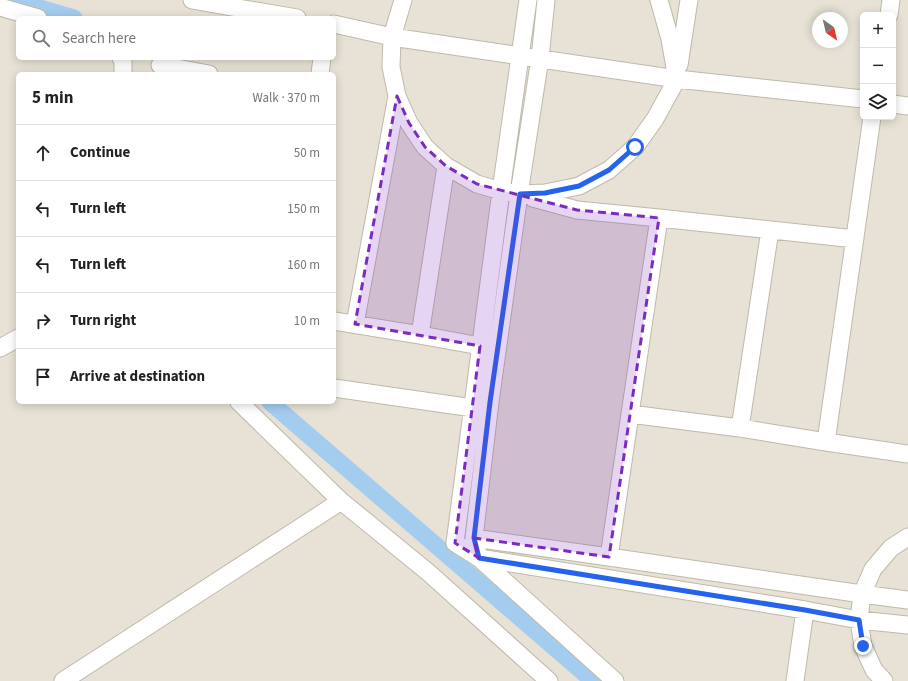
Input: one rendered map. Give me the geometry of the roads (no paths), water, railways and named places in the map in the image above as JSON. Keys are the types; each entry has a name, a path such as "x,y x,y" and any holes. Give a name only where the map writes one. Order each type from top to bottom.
{"street":[{"path":"192,0 220,3 287,16"},
{"path":"403,0 392,37 392,67 397,96 409,123 425,146 446,166 477,184 577,210 855,239"},
{"path":"528,0 454,543 479,558 615,681"},
{"path":"479,558 474,538 490,402 540,58 546,0"},
{"path":"659,0 670,39 677,79"},
{"path":"520,194 545,193 579,186 609,170 635,147 655,119 677,79 689,0"},
{"path":"889,12 891,0"},
{"path":"0,7 31,16"},
{"path":"336,24 392,37 677,79 860,99"},
{"path":"123,60 123,72"},
{"path":"320,72 322,60"},
{"path":"160,65 198,72"},
{"path":"355,324 397,96"},
{"path":"896,104 908,106"},
{"path":"826,442 872,120"},
{"path":"420,335 446,166"},
{"path":"610,557 659,218"},
{"path":"740,428 770,230"},
{"path":"336,321 480,346"},
{"path":"0,348 16,339"},
{"path":"336,388 473,408"},
{"path":"241,404 341,501 429,573 549,681"},
{"path":"630,414 740,428 908,454"},
{"path":"63,681 341,501"},
{"path":"884,681 874,670 863,646 859,620 862,594 873,569 891,548 908,537"},
{"path":"474,538 908,600"},
{"path":"479,558 859,620 908,625"},
{"path":"795,681 805,610"}],"waterway":[{"path":"12,0 67,16"},
{"path":"272,404 593,681"}]}
